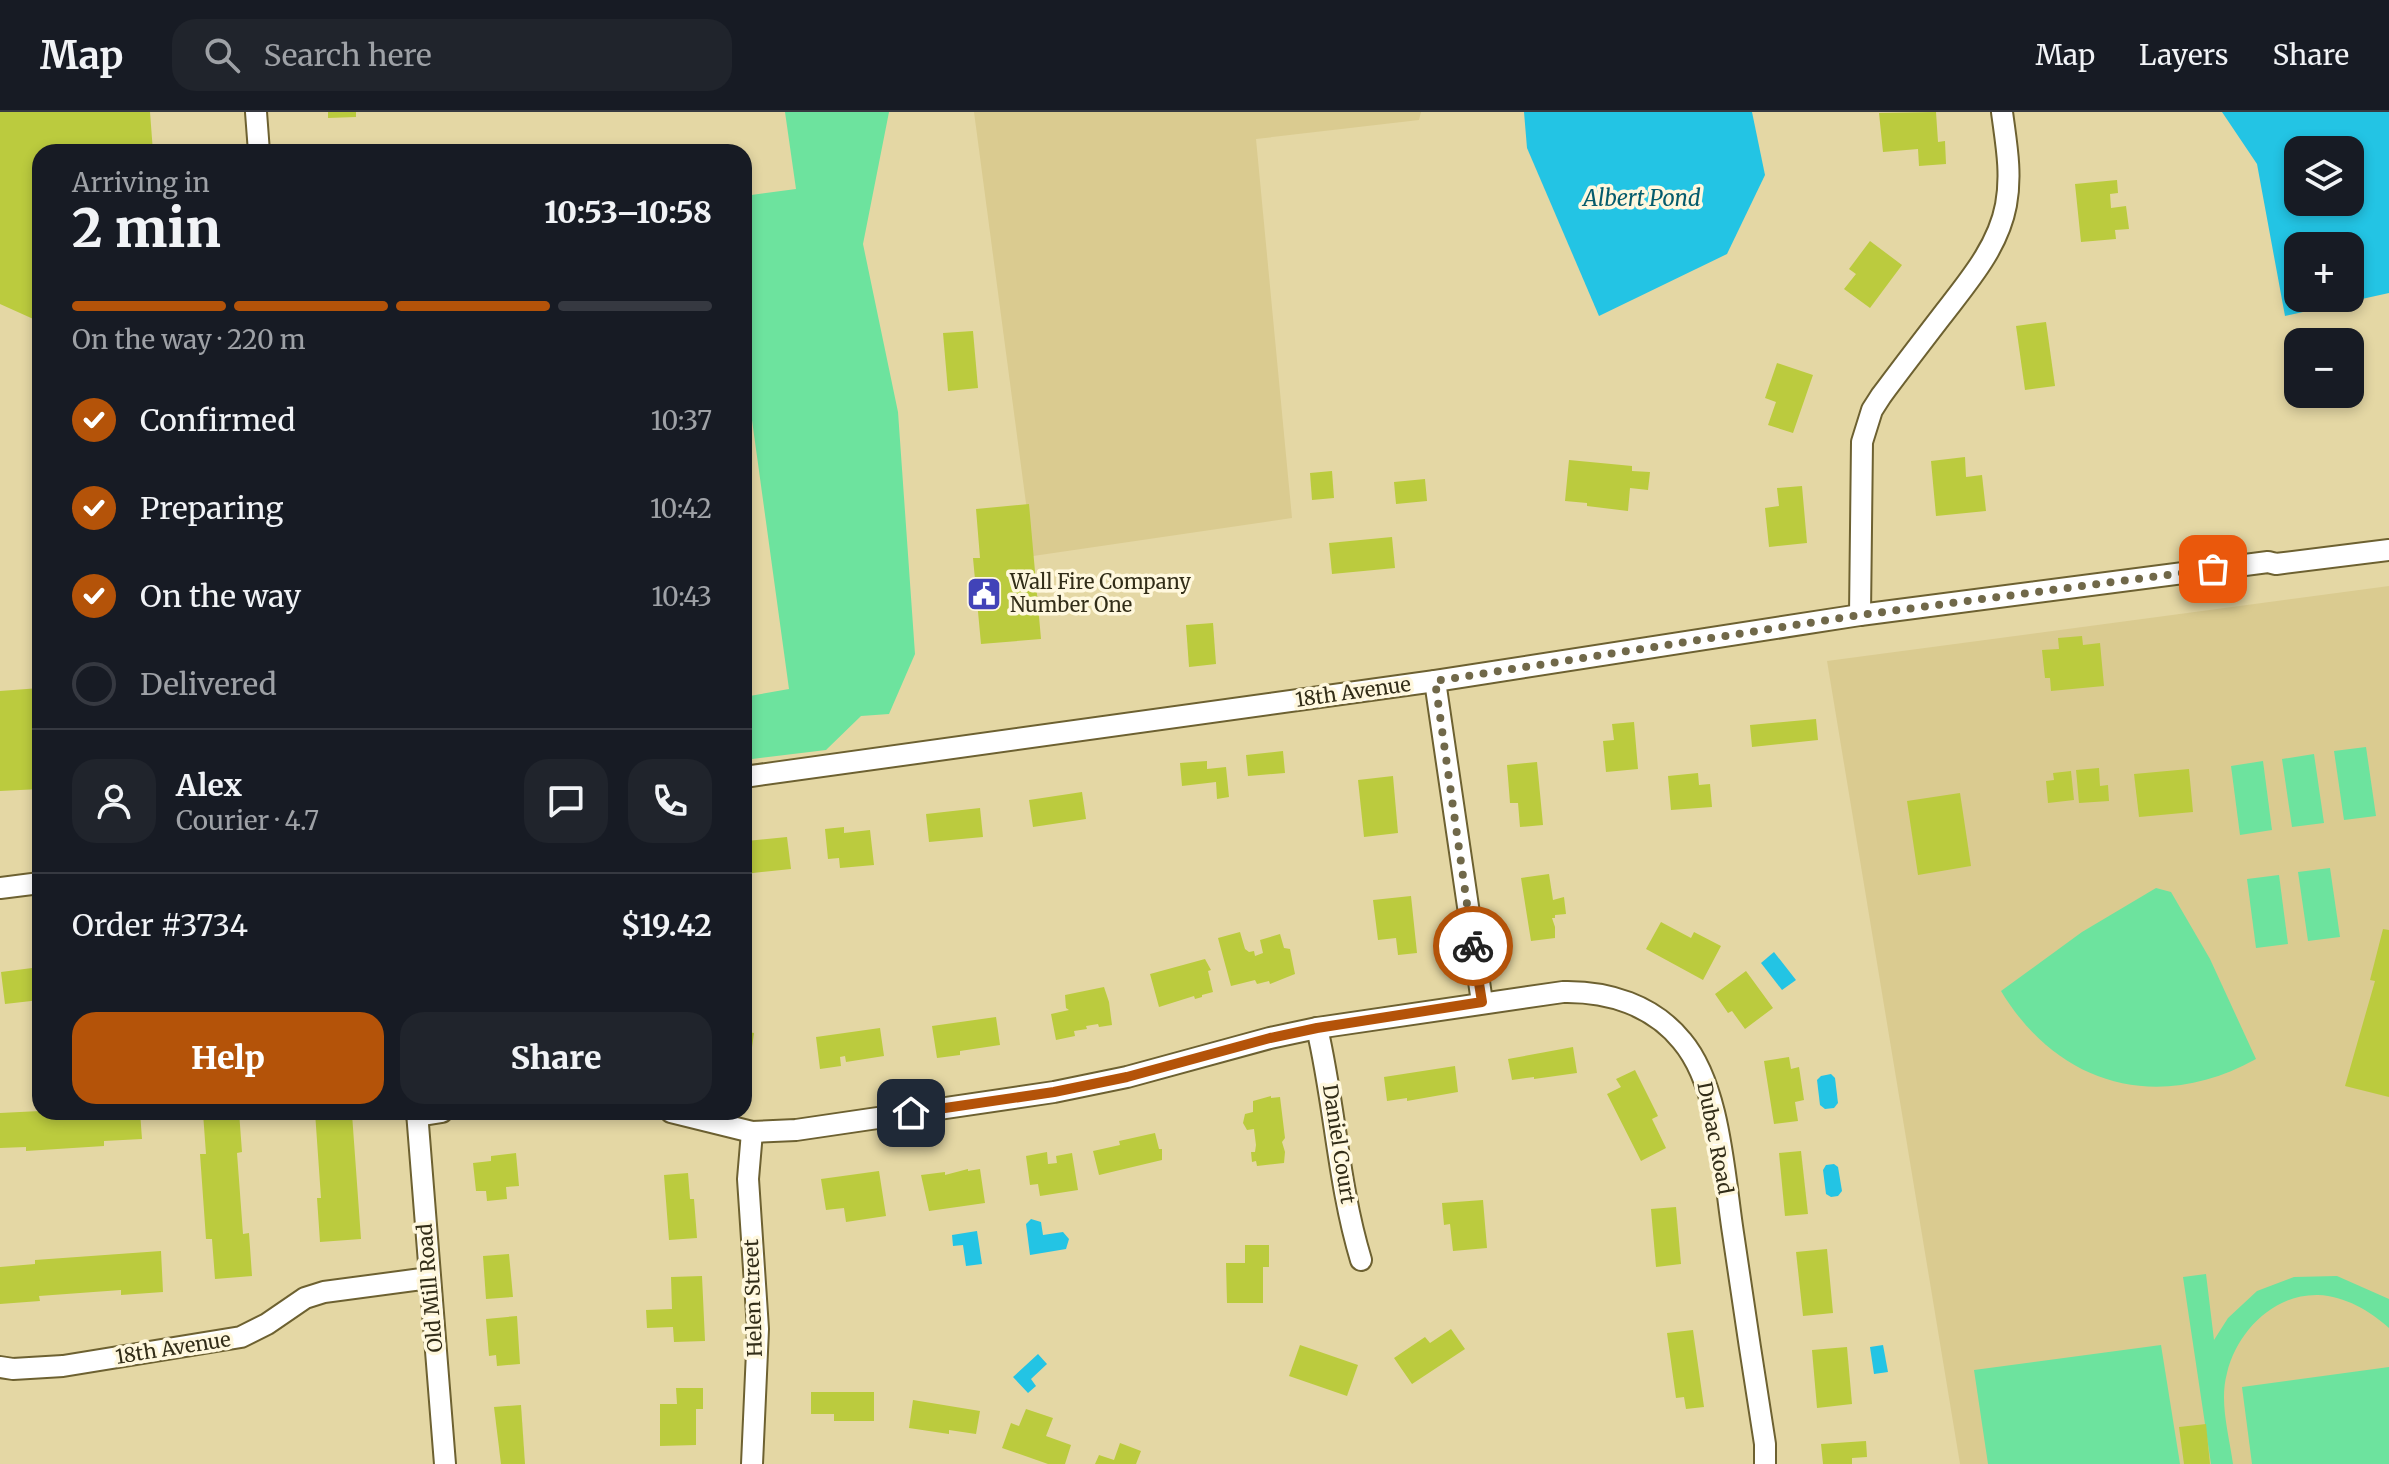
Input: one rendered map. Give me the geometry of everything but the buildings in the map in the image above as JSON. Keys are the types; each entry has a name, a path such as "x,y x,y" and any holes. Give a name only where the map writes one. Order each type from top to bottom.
{"street":[{"path":"256,112 258,144"},
{"path":"1860,615 1860,462 1864,432 1881,396 1968,281 1990,249 1998,231 2009,188 2002,112"},
{"name":"18th Avenue","path":"752,776 1435,681 1860,615 2268,562 2276,564 2389,550"},
{"path":"1435,681 1482,1002"},
{"path":"0,888 32,884"},
{"name":"Dubac Road","path":"703,1120 752,1132 796,1130 1054,1092 1127,1077 1317,1028 1563,992 1580,991 1617,998 1657,1017 1682,1041 1706,1083 1716,1124 1765,1444 1765,1464"},
{"name":"Daniel Court","path":"1317,1028 1328,1075 1343,1182 1361,1260"},
{"name":"Old Mill Road","path":"417,1120 445,1464"},
{"name":"Helen Street","path":"752,1132 748,1179 758,1329 752,1464"},
{"name":"18th Avenue","path":"0,1367 63,1366 241,1337 267,1324 305,1298 324,1292 429,1278"}],"shaded area":[{"path":"974,112 1421,112 1419,120 1256,139 1292,518 1033,556"},
{"path":"2389,586 2389,1464 1960,1464 1827,661"}],"green space":[{"path":"785,112 889,112 863,244 898,412 915,654 889,714 861,716 826,750 752,759 752,696 789,689 752,420 752,195 796,189"},
{"path":"2366,747 2376,816 2344,820 2334,751"},
{"path":"2314,754 2324,823 2292,827 2282,759"},
{"path":"2263,761 2272,830 2240,835 2231,766"},
{"path":"2330,868 2340,937 2308,941 2298,872"},
{"path":"2279,875 2288,944 2256,948 2247,879"},
{"path":"2156,888 2171,892 2210,959 2256,1059 2220,1076 2183,1085 2148,1087 2114,1081 2082,1069 2052,1050 2025,1024 2001,991 2082,932"},
{"path":"2206,1274 2214,1340 2228,1318 2257,1291 2294,1277 2337,1276 2389,1299 2389,1328 2356,1306 2338,1298 2318,1295 2286,1301 2259,1318 2239,1343 2225,1384 2233,1464 2211,1464 2183,1277"},
{"path":"2161,1345 2180,1464 1988,1464 1974,1370"},
{"path":"2389,1367 2389,1464 2252,1464 2242,1387"}],"water":[{"name":"Albert Pond","path":"1524,112 1752,112 1765,175 1727,254 1599,316 1527,148"},
{"path":"2222,112 2389,112 2389,293 2364,299 2364,232 2284,232 2284,311 2257,164"},
{"path":"1774,952 1796,980 1782,990 1761,963"},
{"path":"1831,1074 1835,1078 1838,1103 1834,1108 1825,1109 1820,1105 1817,1080"},
{"path":"1826,1165 1838,1167 1842,1191 1838,1196 1831,1197 1826,1194 1823,1170"},
{"path":"1031,1219 1041,1222 1043,1235 1063,1232 1069,1239 1066,1249 1030,1255 1026,1224"},
{"path":"977,1231 982,1264 966,1266 963,1245 953,1246 952,1235"},
{"path":"1883,1345 1888,1372 1874,1374 1870,1347"},
{"path":"1038,1354 1047,1364 1031,1379 1036,1386 1028,1393 1013,1377"}],"way so far":[{"path":"1473,946 1435,681 1860,615 2213,569"}],"place":[{"name":"Wall Fire Company Number One","path":"984,594"}],"route":[{"path":"911,1113 1054,1092 1127,1077 1317,1028 1482,1002 1473,946"}]}
